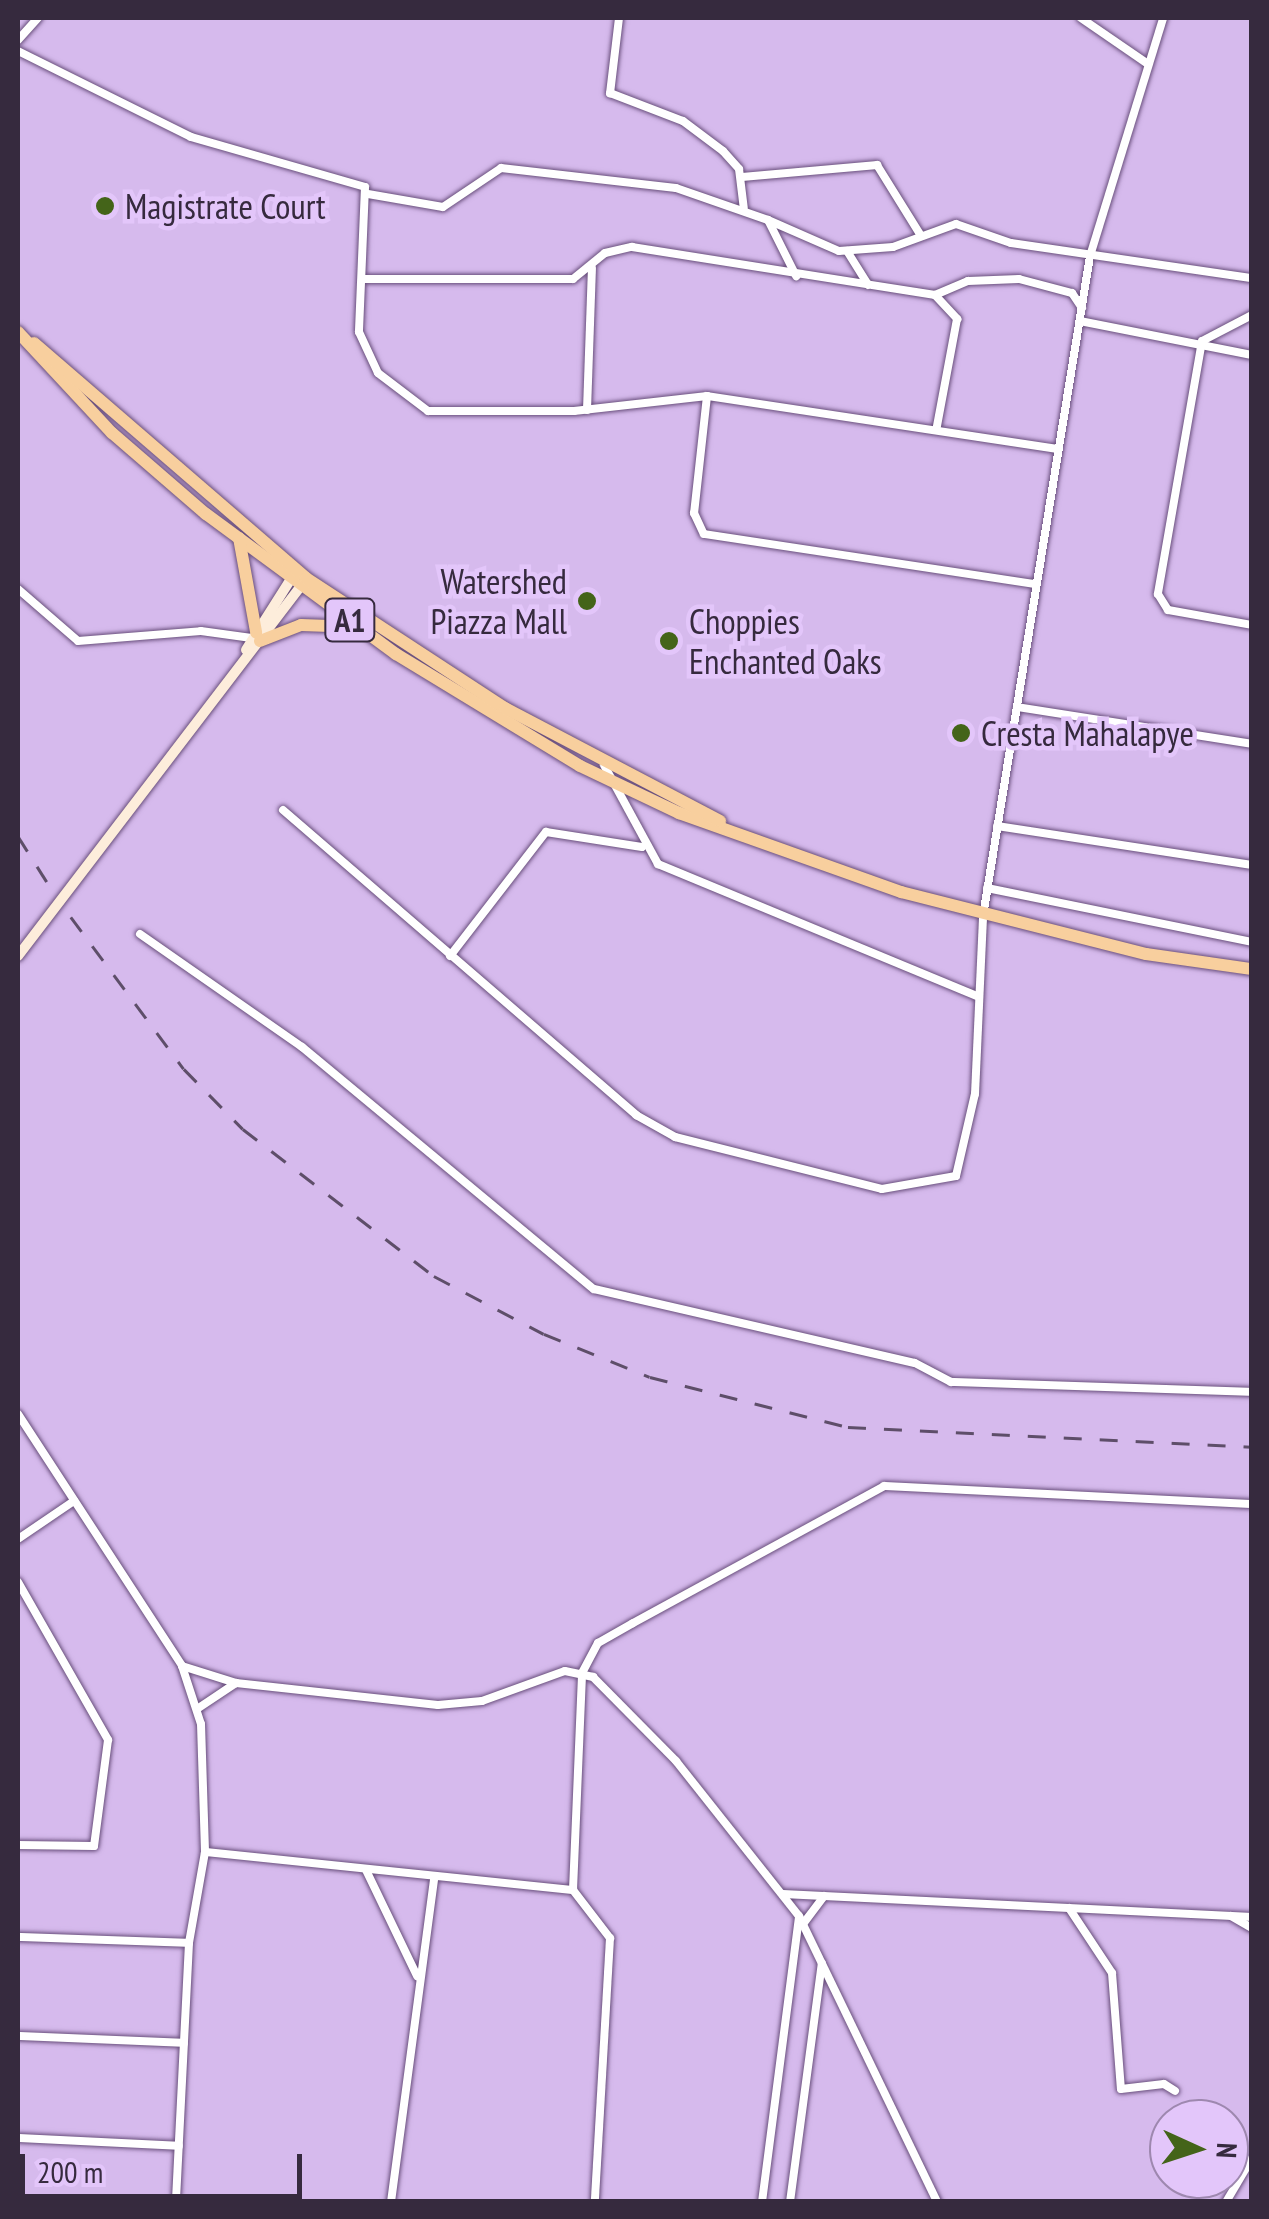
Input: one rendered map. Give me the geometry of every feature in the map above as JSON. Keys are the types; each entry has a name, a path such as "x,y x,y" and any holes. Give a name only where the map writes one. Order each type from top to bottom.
{"highway":[{"name":"A1","path":"18,330 112,433 239,538 604,766 736,830"},
{"name":"A1","path":"18,330 361,628 609,780 736,830 982,916 1252,969"},
{"path":"239,538 256,637 301,624 361,628"}],"main road":[{"path":"18,956 299,577"}],"street":[{"path":"18,40 38,18"},
{"path":"619,18 610,93 683,122 742,177 744,208"},
{"path":"1081,18 1148,64"},
{"path":"283,810 636,1115 676,1137 907,1192 956,1176 969,1150 982,916 1090,256 1163,18"},
{"path":"18,52 191,137 360,183 368,194 365,350 416,405 460,416 587,410 708,396 937,426 1057,449"},
{"path":"742,177 876,165 920,234"},
{"path":"368,194 443,207 483,172 517,168 676,188 744,208 847,251 956,224 1090,256 1252,278"},
{"path":"768,220 796,276"},
{"path":"364,280 573,280 592,268 605,253 632,247 935,296 968,280 1020,279 1072,293 1082,308"},
{"path":"847,251 869,286"},
{"path":"587,410 592,268"},
{"path":"935,296 956,319 937,426"},
{"path":"1202,341 1252,315"},
{"path":"1080,322 1202,341 1252,355"},
{"path":"1202,341 1160,604 1252,625"},
{"path":"708,396 694,513 704,534 1036,584"},
{"path":"18,589 78,641 201,631 256,637"},
{"path":"1017,707 1252,744"},
{"path":"604,766 642,847"},
{"path":"997,826 1252,865"},
{"path":"450,956 546,832 642,847 756,912 977,996"},
{"path":"987,888 1252,942"},
{"path":"140,934 302,1046 594,1289 915,1363 951,1382 1252,1392"},
{"path":"18,1414 182,1666 197,1709 205,1852 189,1943 176,2202"},
{"path":"594,2202 610,1938 573,1890 582,1673 598,1643 884,1486 1252,1504"},
{"path":"18,1538 74,1501"},
{"path":"18,1582 108,1740 94,1846 18,1846"},
{"path":"182,1666 236,1683 438,1705 582,1673"},
{"path":"582,1673 676,1761 801,1920 936,2202"},
{"path":"197,1709 236,1683"},
{"path":"205,1852 573,1890"},
{"path":"366,1870 417,1976"},
{"path":"390,2202 417,1976 434,1878"},
{"path":"783,1894 1252,1917"},
{"path":"762,2202 801,1920 824,1896"},
{"path":"1069,1908 1112,1974 1121,2089 1164,2084 1175,2092"},
{"path":"1231,1916 1252,1928"},
{"path":"18,1937 189,1943"},
{"path":"790,2202 822,1963"},
{"path":"18,2036 184,2043"},
{"path":"18,2138 178,2146"},
{"path":"1226,2202 1252,2158"}],"railway":[{"path":"18,836 49,885"},
{"path":"71,917 184,1069 243,1129 434,1276 544,1334 650,1377 848,1427 1252,1447"}],"place":[{"name":"Magistrate Court","path":"105,206"},
{"name":"Watershed Piazza Mall","path":"587,601"},
{"name":"Choppies Enchanted Oaks","path":"669,641"},
{"name":"Cresta Mahalapye","path":"961,733"}]}
